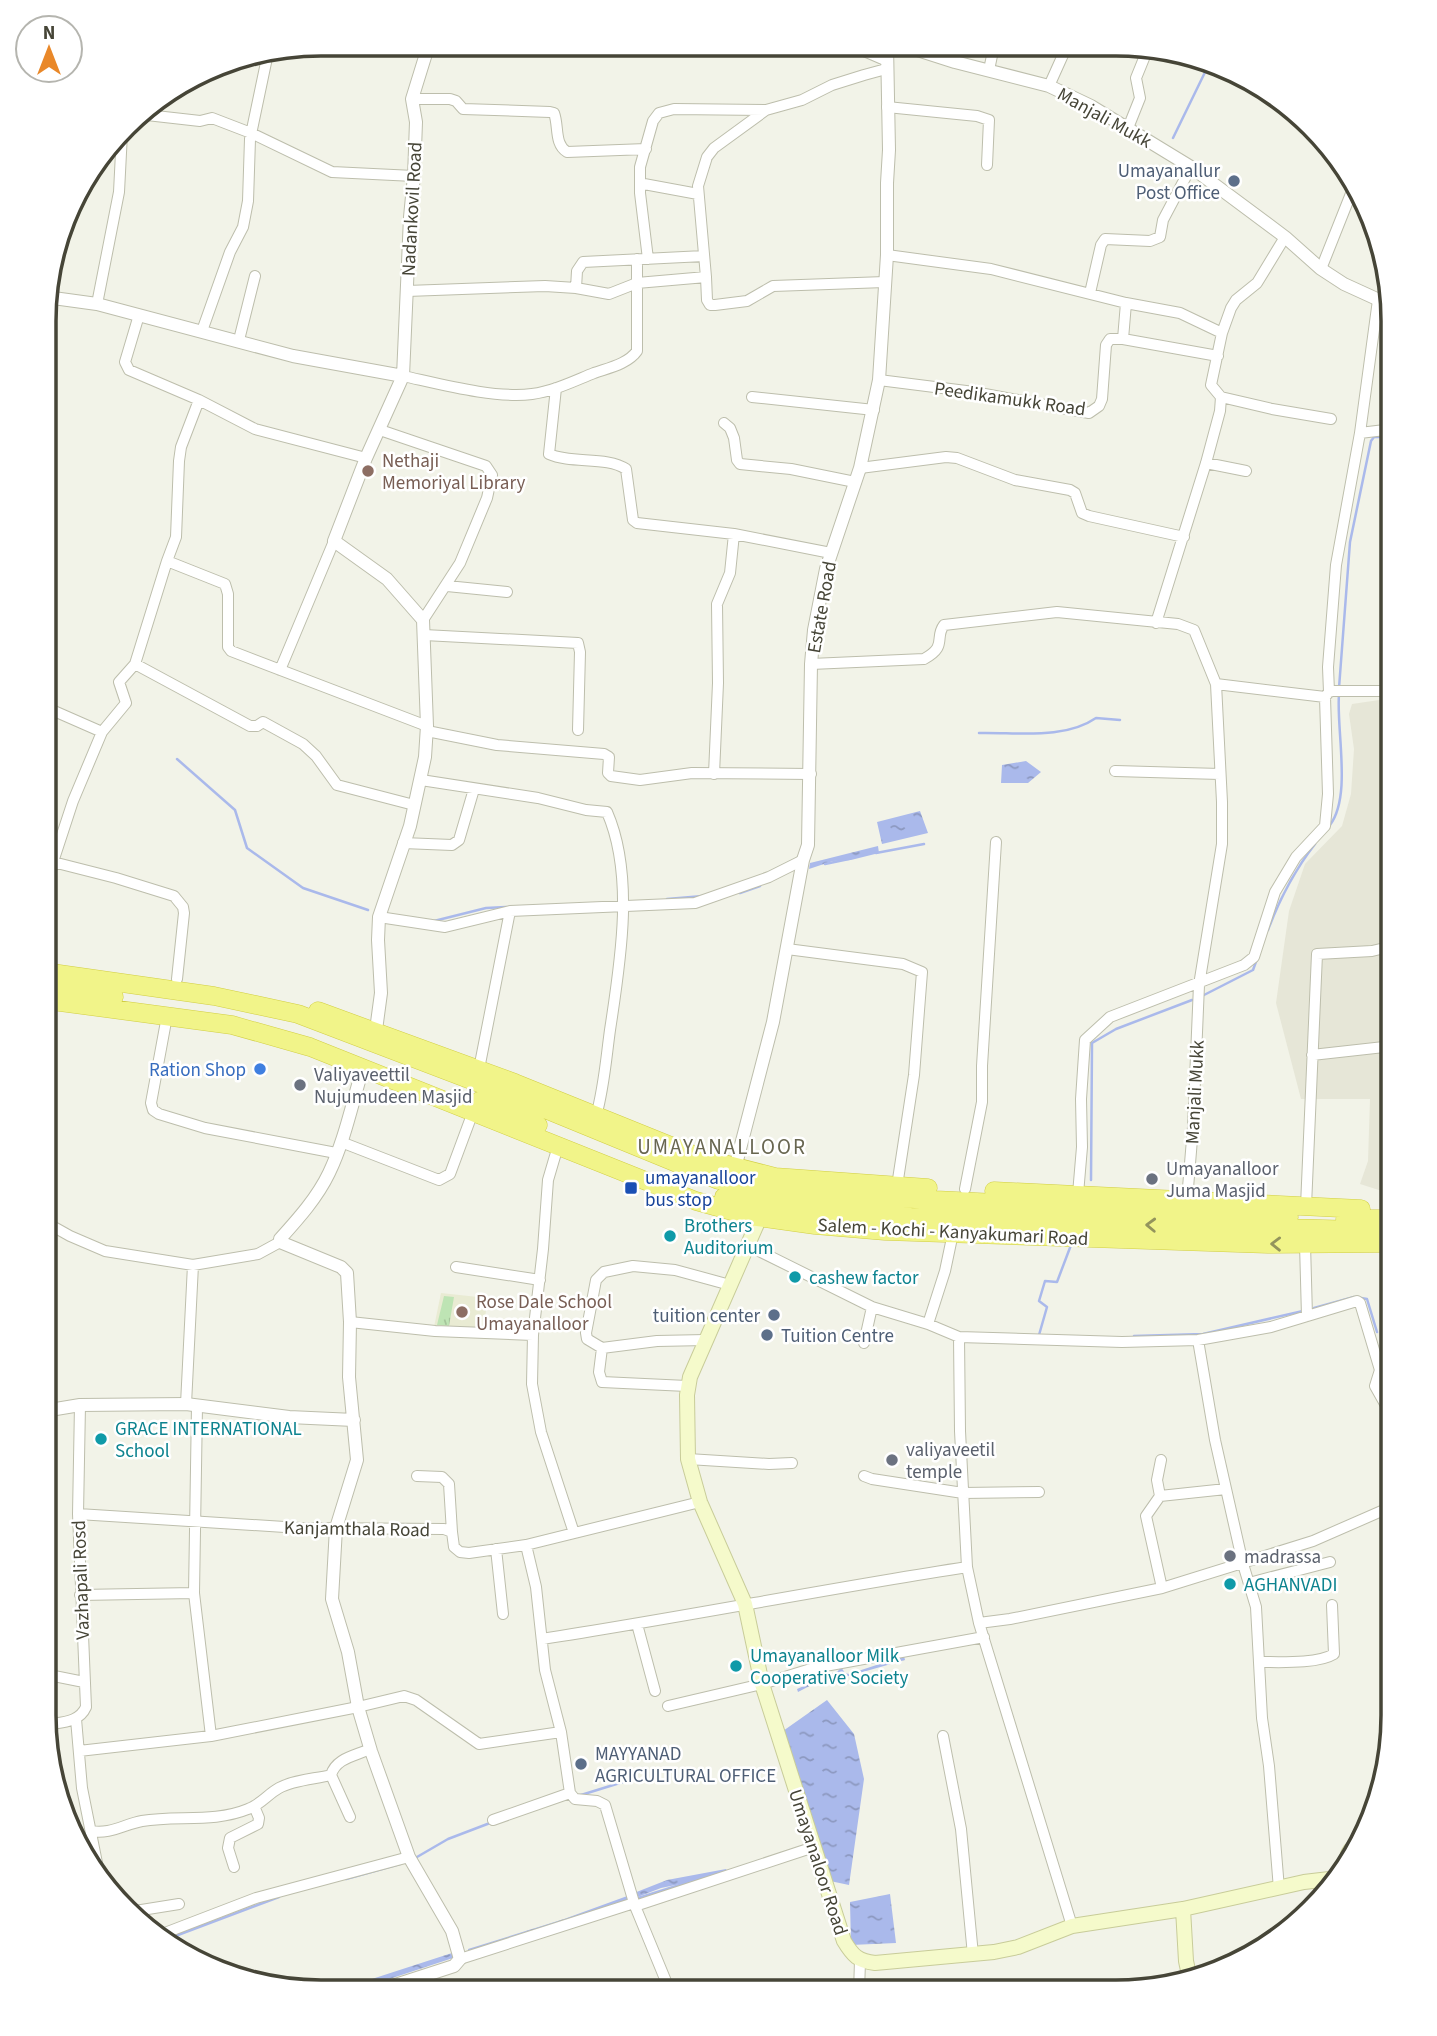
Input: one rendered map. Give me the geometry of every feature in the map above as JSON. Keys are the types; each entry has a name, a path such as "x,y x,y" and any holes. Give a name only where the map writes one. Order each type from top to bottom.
{"highway":[{"path":"56,962 177,979 266,995 376,1030 701,1158 775,1177 897,1186 1381,1209"},
{"path":"56,974 214,996 298,1014 519,1098 718,1180 791,1193 1317,1219 1381,1219"},
{"path":"56,989 213,1012 294,1030 715,1195 782,1209 925,1218 1381,1231"},
{"name":"Salem - Kochi - Kanyakumari Road","path":"56,1001 232,1024 310,1047 696,1201 760,1217 862,1230 1304,1244 1381,1243"}],"main road":[{"name":"Umayanaloor Road","path":"760,1217 687,1386 688,1459 699,1502 745,1604 762,1684 844,1941 860,1961"},
{"path":"860,1961 875,1963 973,1955 1018,1947 1072,1926 1183,1909 1323,1880"},
{"path":"1183,1909 1188,1970"}],"street":[{"name":"Nadankovil Road","path":"403,376 416,122 412,99 425,56"},
{"path":"870,56 887,65"},
{"name":"Estate Road","path":"735,1168 773,1022 808,845 811,664 820,598 831,553 860,468 879,380 887,255 887,56"},
{"name":"Manjali Mukk","path":"935,56 1049,86 1128,128 1191,167 1285,237 1321,270 1380,300"},
{"path":"989,70 992,56"},
{"path":"1049,86 1062,56"},
{"path":"1128,128 1140,98 1136,78 1144,58"},
{"path":"202,331 230,252 243,227 248,201 251,133 266,62"},
{"path":"57,298 97,303 293,356 477,390 520,395 556,388 634,356 637,351 637,283 642,259 639,175 653,121 659,113 674,108 766,110 802,100 887,65"},
{"path":"412,99 450,99 463,109 554,113 559,145 567,152 646,149"},
{"path":"887,107 977,116 989,120 987,165"},
{"path":"766,110 714,148 702,169 698,194 707,300 710,305 747,301 773,286 885,282"},
{"path":"154,116 200,121 212,118 251,133 332,172 414,176"},
{"path":"97,303 119,192 121,147"},
{"path":"1090,293 1101,245 1105,239 1150,241 1160,237 1163,220 1191,167"},
{"path":"644,184 698,194"},
{"path":"1321,270 1350,197"},
{"path":"1285,237 1257,283 1236,300 1222,332 1210,385 1221,397 1331,419"},
{"path":"887,255 991,269 1126,303 1180,313 1222,332"},
{"path":"576,288 577,271 583,261 704,256"},
{"path":"239,340 256,276"},
{"path":"407,291 545,286 609,294 637,283 706,277"},
{"path":"1126,303 1123,339 1218,356"},
{"path":"139,315 125,362 129,370 199,400 255,429 366,458"},
{"path":"1078,1195 1085,1040 1110,1017 1199,985 1244,965 1254,957 1275,892 1296,858 1325,826 1333,692 1328,667 1336,565 1381,319"},
{"name":"Peedikamukk Road","path":"879,380 974,392 1089,413 1099,406 1102,399 1106,345 1110,339 1123,339"},
{"path":"279,670 366,458 403,376"},
{"path":"556,388 549,454 622,466 628,473 631,517 637,523 734,534 831,553"},
{"path":"752,397 874,410"},
{"path":"811,664 925,659 936,652 940,645 940,630 944,625 1057,612 1156,623 1206,463 1220,411 1221,397"},
{"path":"56,853 73,801 102,732 126,703 119,681 135,664 176,537 181,447 199,400"},
{"path":"724,423 730,428 740,464 791,469 855,482"},
{"path":"380,430 486,466 492,475 487,498 460,563 423,620"},
{"path":"1360,433 1381,430"},
{"path":"860,468 946,457 957,458 1015,480 1070,490 1075,493 1082,513 1089,516 1184,537"},
{"path":"1206,463 1245,471"},
{"path":"713,774 718,682 717,604 730,573 734,534"},
{"path":"334,541 387,579 423,620 427,729 421,780 410,826 380,917 378,940 381,993 376,1030"},
{"path":"167,561 225,584 228,594 228,647 231,651 427,729 497,745 604,754 609,757 608,773 616,777 640,780 692,773 811,774"},
{"path":"447,586 507,592"},
{"name":"Manjali Mukk","path":"1156,623 1178,624 1194,630 1216,684 1222,845 1199,985 1187,1200"},
{"path":"424,635 578,643 578,730"},
{"path":"135,664 250,726 263,722 303,744 316,756 337,785 383,795 414,806"},
{"path":"1216,684 1333,692 1381,691"},
{"path":"56,711 102,732"},
{"path":"1115,771 1220,774"},
{"path":"421,780 607,812 618,845 623,906 618,976 596,1116"},
{"path":"403,843 452,845 459,840 474,789"},
{"path":"965,1189 982,1102 996,842"},
{"path":"380,917 445,927 510,911 695,903 769,877 803,860"},
{"path":"56,863 174,896 184,912 177,979"},
{"path":"479,1069 510,911"},
{"path":"787,949 902,964 922,972 914,1075 897,1186"},
{"path":"1306,1206 1317,954 1381,949"},
{"path":"167,1016 151,1102 153,1110 159,1114 205,1128 339,1148 439,1180 450,1174 473,1112"},
{"path":"1312,1055 1381,1047"},
{"path":"56,1228 105,1251 193,1265 258,1254 280,1242 312,1201 329,1173 363,1068"},
{"path":"558,1146 548,1180 533,1335 532,1384 541,1432 574,1534"},
{"path":"928,1324 945,1271 953,1233"},
{"path":"280,1242 341,1267 347,1273 350,1322 348,1351 357,1460 336,1528 332,1599 348,1653 358,1707 370,1749 409,1857 452,1931 460,1959"},
{"path":"1304,1244 1307,1316"},
{"path":"747,1245 872,1307 928,1324 959,1337 1122,1342 1198,1339 1271,1327 1357,1301 1360,1303 1380,1370 1375,1386 1381,1397"},
{"path":"193,1265 191,1405 196,1521 194,1593 211,1736"},
{"path":"706,1340 657,1341 602,1348 590,1343 586,1333 596,1280 604,1272 633,1266 675,1270 730,1285"},
{"path":"456,1267 540,1280"},
{"path":"864,1343 872,1307"},
{"path":"350,1322 435,1331 533,1335"},
{"path":"959,1337 967,1567 979,1623 1072,1926"},
{"path":"1198,1339 1226,1489 1256,1607 1262,1718 1269,1766 1279,1889"},
{"path":"602,1348 599,1372 602,1382 687,1386"},
{"path":"56,1409 80,1405 191,1405 289,1417 354,1420"},
{"name":"Vazhapali Rosd","path":"76,1719 83,1715 86,1707 78,1514 80,1405"},
{"path":"688,1459 792,1463"},
{"path":"1161,1460 1157,1480 1160,1496 1146,1516 1162,1588"},
{"path":"417,1476 442,1477 449,1484 452,1532"},
{"path":"864,1476 963,1493 1039,1492"},
{"path":"1160,1496 1226,1489"},
{"name":"Kanjamthala Road","path":"78,1514 300,1528 438,1528 452,1532 454,1547 460,1552 526,1545 699,1502"},
{"path":"979,1623 1162,1588 1313,1541 1381,1511"},
{"path":"526,1545 536,1587 545,1670 561,1732 570,1793 575,1798 605,1805 634,1904 665,1980"},
{"path":"496,1549 503,1615"},
{"path":"1249,1583 1330,1562"},
{"path":"542,1639 967,1567"},
{"path":"80,1595 194,1593"},
{"path":"1260,1662 1322,1658 1334,1654 1332,1605"},
{"path":"636,1624 655,1691"},
{"path":"668,1706 762,1684 814,1668 984,1637"},
{"path":"56,1676 85,1682"},
{"path":"79,1751 211,1736 358,1707 396,1696 411,1697 479,1744 561,1732"},
{"path":"56,1723 76,1719 82,1788 95,1852"},
{"path":"943,1736 961,1829 973,1955"},
{"path":"351,1816 331,1775 334,1765 370,1749"},
{"path":"91,1831 103,1833 147,1821 184,1817 206,1818 247,1810 285,1785 331,1775"},
{"path":"493,1820 570,1793"},
{"path":"234,1867 228,1848 230,1838 258,1824 254,1806"},
{"path":"411,1980 454,1966 460,1959 814,1847"},
{"path":"170,1932 256,1898 409,1857"},
{"path":"142,1910 179,1904"},
{"path":"859,1980 860,1961"}],"shaded area":[{"path":"1381,700 1381,1191 1360,1184 1368,1161 1370,1099 1301,1099 1276,1003 1289,911 1305,864 1342,826 1351,794 1354,749 1349,714 1352,704"},
{"name":"Rose Dale School Umayanalloor","path":"441,1293 487,1298 484,1332 434,1327"}],"green space":[{"path":"444,1296 454,1297 449,1326 437,1325"}],"water":[{"path":"1026,761 1041,772 1028,783 1001,783 1002,765"},
{"path":"920,811 928,833 882,844 877,822"},
{"path":"878,846 879,853 833,861 809,869 810,863"},
{"path":"904,1656 905,1660 838,1679 825,1678 798,1692 797,1689 838,1671 841,1667 849,1674"},
{"path":"827,1700 854,1734 864,1779 849,1885 830,1881 783,1731"},
{"path":"726,1869 729,1874 661,1888 635,1898 634,1893 667,1880"},
{"path":"890,1894 896,1943 851,1945 850,1902"},
{"path":"630,1895 631,1901 469,1955 468,1949"},
{"path":"452,1953 453,1958 386,1980 369,1980"}],"waterway":[{"path":"1173,138 1205,72"},
{"path":"1339,688 1350,542 1371,441 1374,437 1381,437"},
{"path":"1330,825 1337,813 1342,780 1339,694"},
{"path":"979,733 1055,732 1083,725 1096,718 1120,720"},
{"path":"177,759 235,810 247,848 303,888 368,910"},
{"path":"876,853 924,844"},
{"path":"1268,930 1288,885 1315,844"},
{"path":"825,864 849,859"},
{"path":"740,893 760,886"},
{"path":"667,899 703,896"},
{"path":"434,921 486,908 506,907"},
{"path":"1204,995 1253,970 1257,959"},
{"path":"1091,1180 1092,1043 1116,1029 1192,1000"},
{"path":"1039,1335 1047,1307 1039,1301 1045,1281 1057,1282 1071,1245"},
{"path":"1314,1308 1354,1297"},
{"path":"1361,1298 1367,1299 1377,1332"},
{"path":"1134,1336 1203,1334 1303,1311"},
{"path":"581,1795 623,1782"},
{"path":"417,1857 448,1839 490,1823"},
{"path":"346,1879 400,1864"},
{"path":"635,1899 689,1882"},
{"path":"175,1936 279,1897"},
{"path":"382,1980 387,1978"}],"place":[{"name":"Umayanallur Post Office","path":"1234,181"},
{"name":"Nethaji Memoriyal Library","path":"368,471"},
{"name":"Ration Shop","path":"260,1069"},
{"name":"Valiyaveettil Nujumudeen Masjid","path":"300,1085"},
{"name":"Umayanalloor Juma Masjid","path":"1152,1179"},
{"name":"umayanalloor bus stop","path":"631,1188"},
{"name":"Brothers Auditorium","path":"670,1236"},
{"name":"cashew factor","path":"795,1277"},
{"name":"Rose Dale School Umayanalloor","path":"462,1312"},
{"name":"tuition center","path":"774,1315"},
{"name":"Tuition Centre","path":"767,1335"},
{"name":"GRACE INTERNATIONAL School","path":"101,1439"},
{"name":"valiyaveetil temple","path":"892,1460"},
{"name":"madrassa","path":"1230,1556"},
{"name":"AGHANVADI","path":"1230,1584"},
{"name":"Umayanalloor Milk Cooperative Society","path":"736,1666"},
{"name":"MAYYANAD AGRICULTURAL OFFICE","path":"581,1764"}],"district":[{"name":"UMAYANALLOOR","path":"722,1147"}]}
